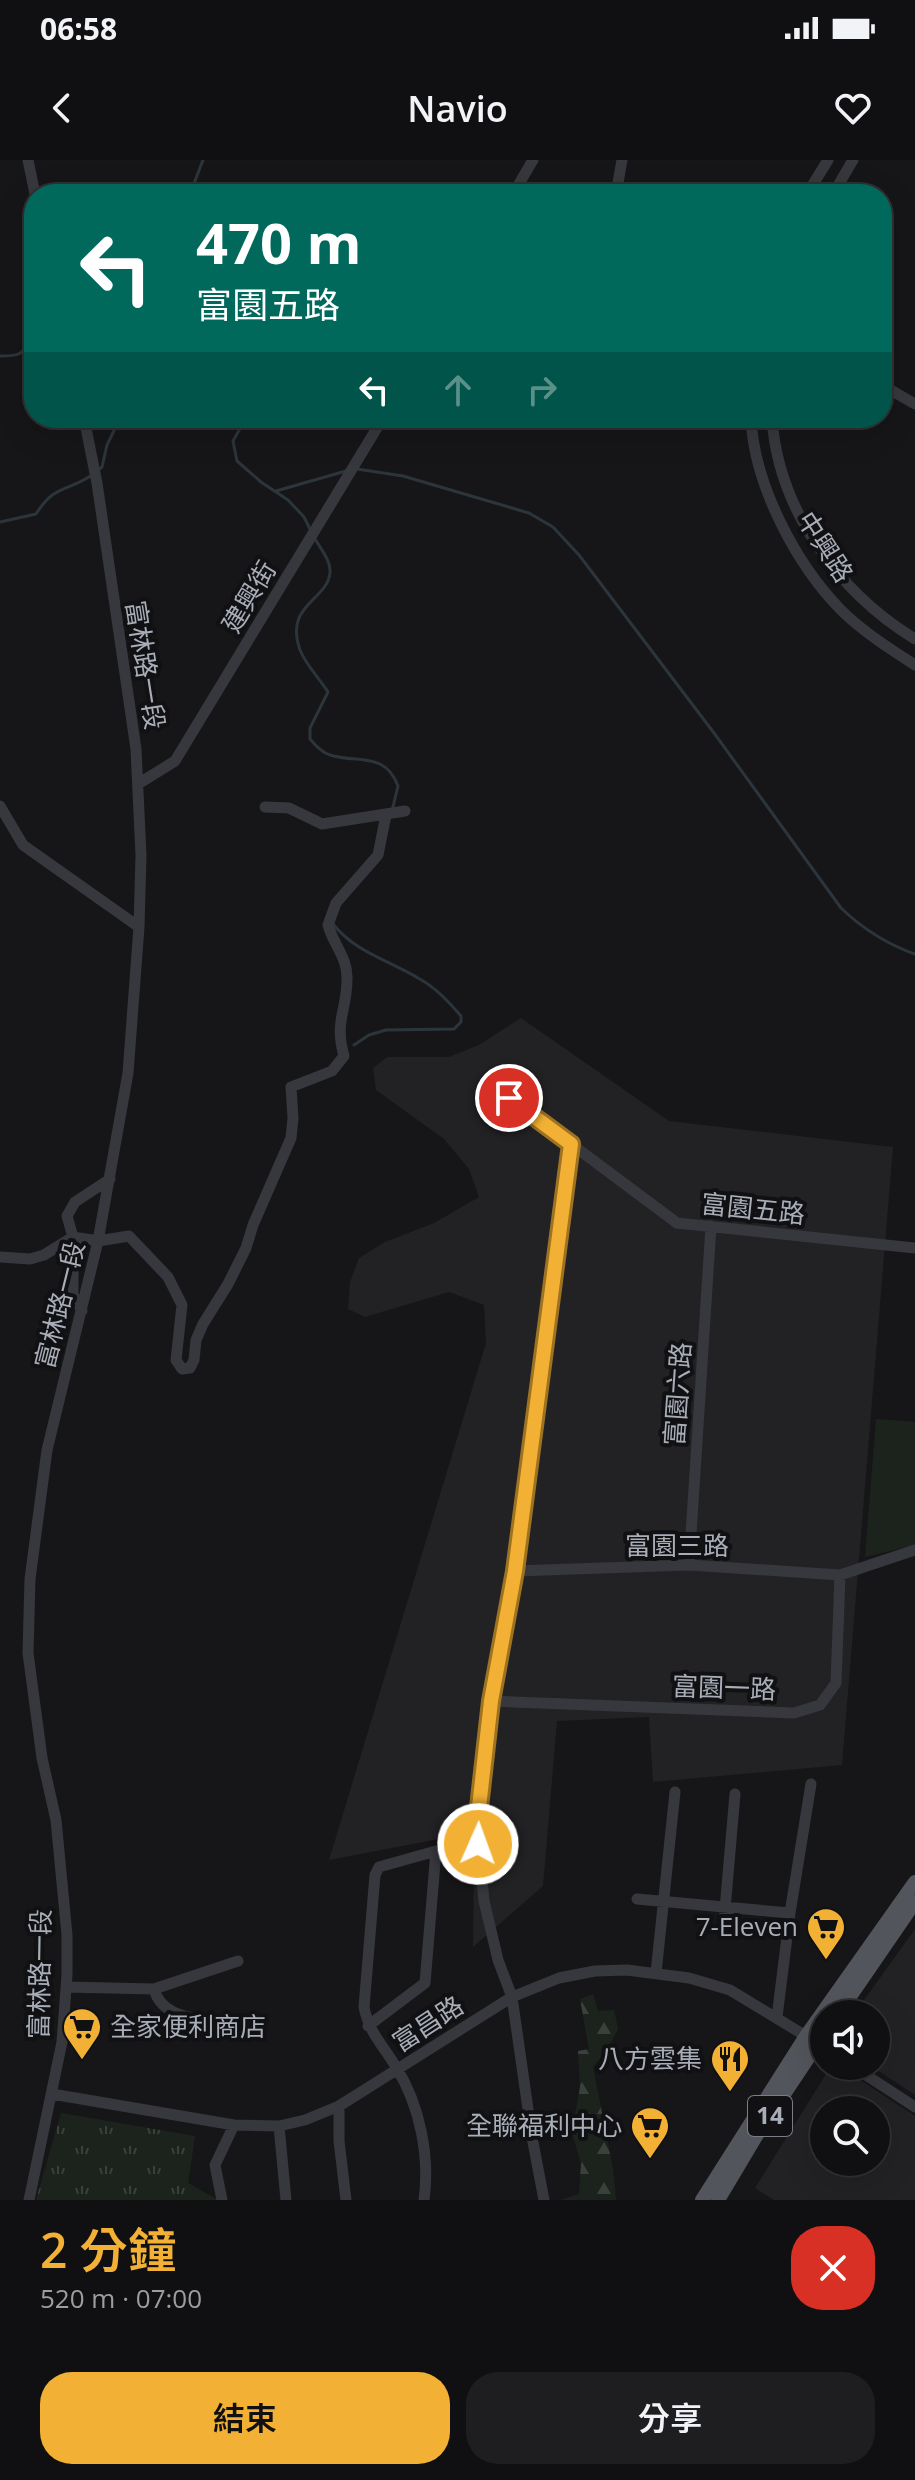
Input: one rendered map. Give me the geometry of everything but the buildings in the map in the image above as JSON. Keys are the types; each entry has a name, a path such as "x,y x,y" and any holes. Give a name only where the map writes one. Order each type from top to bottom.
{"main road":[{"name":"14","path":"843,2000 915,1882"},
{"path":"848,2000 915,1902"},
{"name":"14","path":"702,2200 810,2051"},
{"name":"14","path":"718,2200 810,2053"}],"street":[{"path":"28,160 33,184"},
{"path":"35,160 40,184"},
{"path":"522,184 533,160"},
{"path":"618,184 622,160"},
{"path":"813,184 828,160"},
{"path":"839,184 853,160"},
{"path":"892,391 915,404"},
{"name":"富林路一段","path":"29,2200 62,2042 67,1935 56,1820 42,1758 28,1653 30,1579 47,1450 98,1241 128,1073 139,927 141,855 136,749 97,483 86,428"},
{"name":"建興街","path":"138,784 175,761 377,428"},
{"name":"中興路","path":"753,428 758,463 777,514 800,559 842,610 915,665"},
{"name":"中興路","path":"773,428 786,486 810,535 848,586 915,639"},
{"path":"0,806 23,845 139,927"},
{"path":"0,1257 30,1259 44,1255 73,1237 98,1241 129,1236 168,1277 182,1305 176,1360 182,1369 190,1368 203,1324 246,1248 291,1138 291,1087 332,1071 344,1056 339,1021 348,978 344,958 328,925 336,903 378,855 394,813 322,824 289,808 265,807"},
{"name":"富園五路","path":"488,1082 677,1223 915,1248"},
{"path":"544,2200 512,1997 498,1960 484,1901 477,1825 491,1701 515,1571 571,1144"},
{"path":"82,1311 73,1295 73,1237 67,1216 75,1202 110,1179"},
{"name":"富園六路","path":"689,1565 711,1226"},
{"path":"840,1575 915,1550"},
{"name":"富園三路","path":"515,1571 689,1565 840,1575"},
{"name":"富園一路","path":"491,1701 794,1713 820,1705 836,1683 840,1575"},
{"path":"777,2017 811,1784"},
{"path":"656,1973 675,1792"},
{"path":"723,1932 735,1794"},
{"path":"368,2026 425,1983 436,1851 379,1867 375,1875 364,2007 368,2026 398,2070 425,2150 424,2200"},
{"path":"637,1899 790,1913"},
{"path":"66,1987 154,1989 238,1961"},
{"name":"富昌路","path":"52,2094 234,2125 279,2126 305,2120 339,2106 512,1997 559,1978 595,1971 656,1973 689,1978 730,1990 810,2036"},
{"path":"154,1989 156,1998 167,2011 219,2023"},
{"path":"874,2080 915,2107"},
{"path":"339,2106 339,2141 346,2200"},
{"path":"222,2200 215,2165 234,2125"},
{"path":"279,2126 286,2200"}],"shaded area":[{"path":"521,1018 669,1121 893,1147 842,1765 653,1782 649,1717 557,1721 543,1886 473,1947 474,1858 449,1837 329,1860 486,1343 484,1305 449,1292 365,1317 348,1309 350,1282 359,1258 385,1242 434,1223 479,1197 469,1169 444,1139 376,1090 373,1068 387,1057 449,1057 479,1045"},
{"path":"915,1929 915,2095 890,2079 890,2000 864,2000"},
{"path":"822,2080 860,2080 885,2096 812,2096"},
{"path":"810,2100 810,2176 890,2176 890,2100 915,2116 915,2200 774,2200 755,2188"}],"green space":[{"path":"876,1419 915,1422 915,1545 865,1557"},
{"path":"593,1994 598,2011 614,2010 618,2029 593,2067 616,2200 561,2200 579,2194 581,2164 572,2132 580,2087 578,2051 589,2049 580,1999"},
{"path":"61,2113 195,2136 188,2183 218,2200 36,2200"}],"waterway":[{"path":"194,184 203,160"},
{"path":"0,356 24,350"},
{"path":"98,470 102,467 115,428"},
{"path":"240,428 233,441 237,461 288,500 304,517 310,529"},
{"path":"357,469 403,476 529,513 553,527 579,555 714,733 841,908 875,935 915,954"},
{"path":"276,491 346,471"},
{"path":"0,522 36,514 55,493 92,475"},
{"path":"315,539 327,560 330,573 322,590 302,613 297,635 303,656 328,692 310,728 310,739 330,755 370,761 386,768 398,786 392,811"},
{"path":"333,924 351,942 430,986 461,1016 461,1022 454,1029 386,1030 369,1035 354,1045"}],"place":[{"name":"7-Eleven","path":"826,1961"},
{"name":"全家便利商店","path":"82,2061"},
{"name":"八方雲集","path":"730,2093"},
{"name":"全聯福利中心","path":"650,2160"}],"route":[{"path":"478,1844 477,1825 491,1701 515,1571 571,1144 509,1098"}]}
